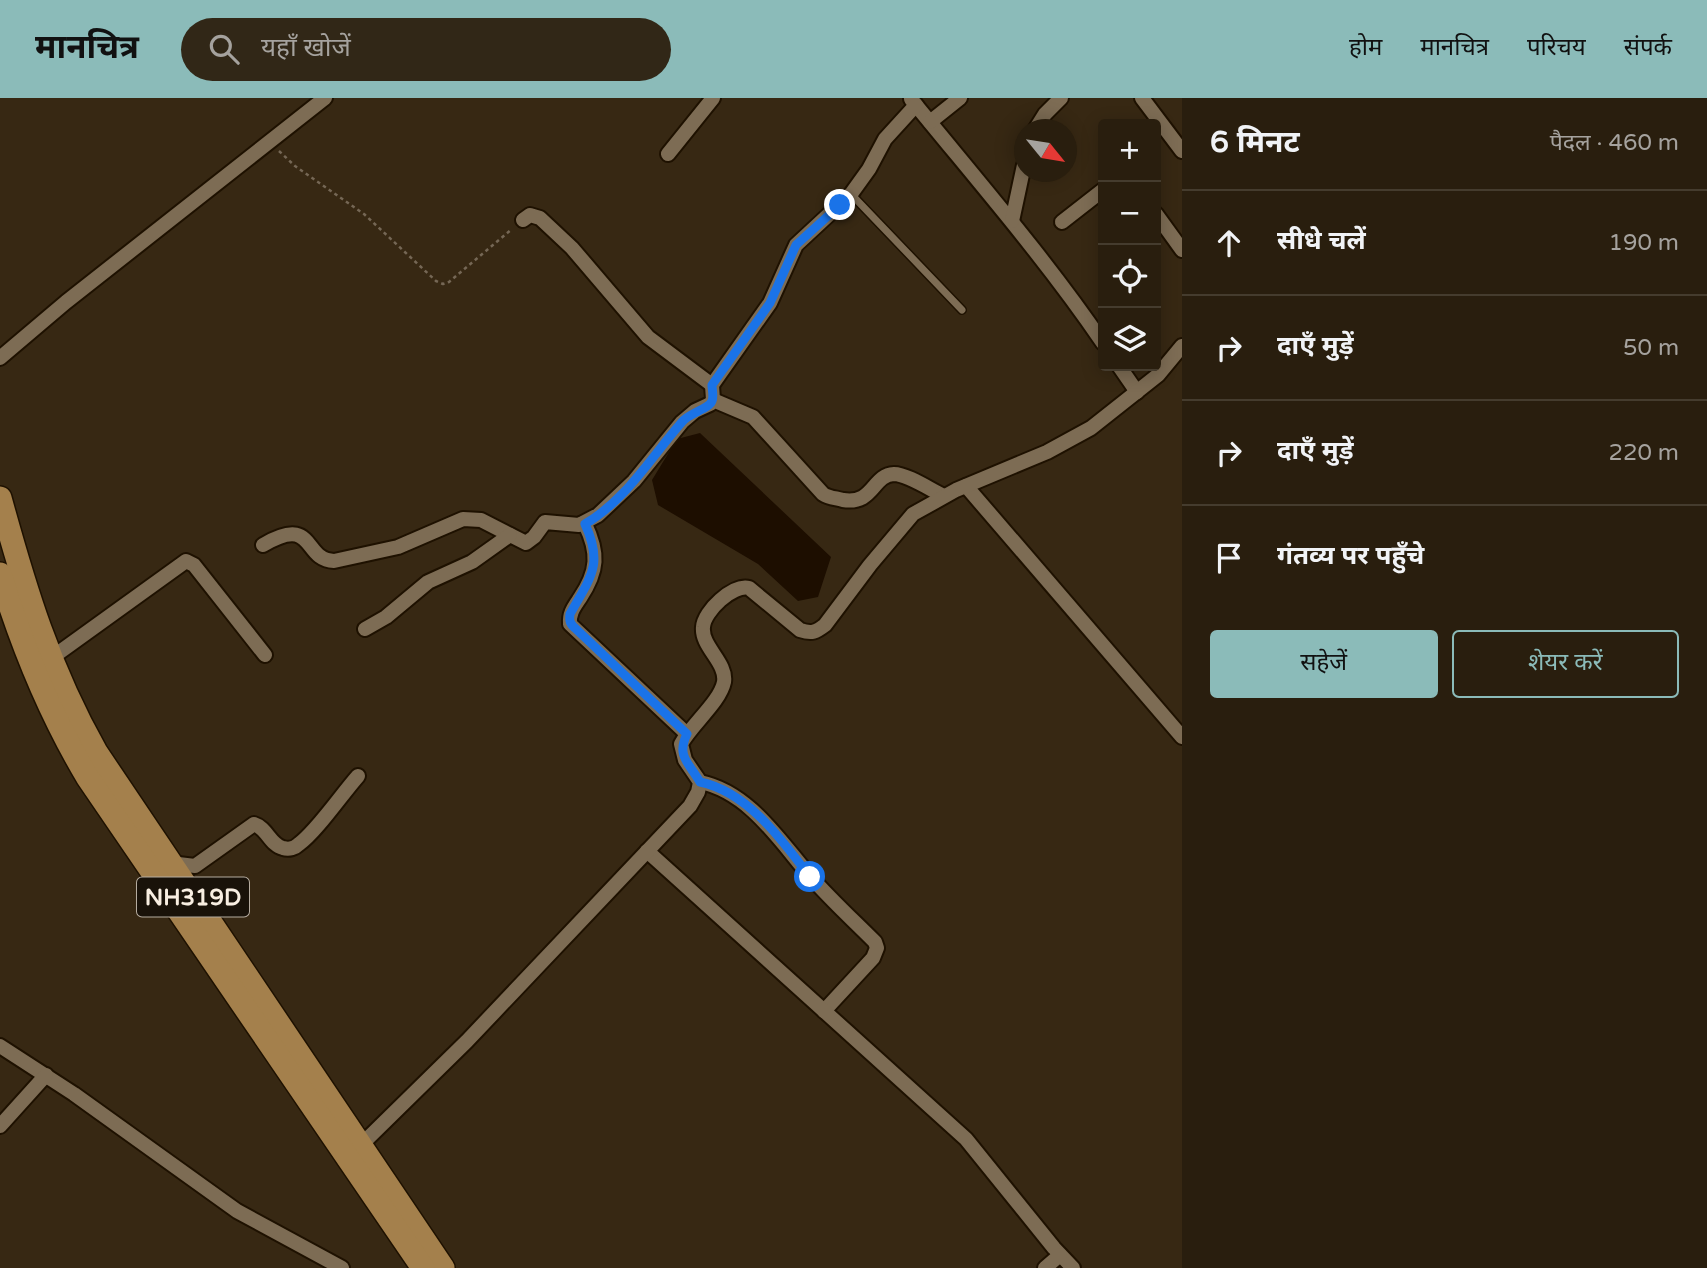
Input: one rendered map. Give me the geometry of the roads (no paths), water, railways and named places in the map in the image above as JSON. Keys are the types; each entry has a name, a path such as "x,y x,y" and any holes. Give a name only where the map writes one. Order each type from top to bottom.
{"highway":[{"name":"NH319D","path":"0,498 8,553 64,692 96,752 443,1268"},
{"name":"NH319D","path":"0,574 25,651 45,699 88,778 423,1268"}],"street":[{"path":"668,154 713,98"},
{"path":"930,122 960,98"},
{"path":"1042,119 1061,98"},
{"path":"1142,98 1182,151"},
{"path":"0,358 66,302 270,142 316,101"},
{"path":"263,545 284,535 300,535 320,556 327,561 334,561 398,547 463,519 481,520 526,543 545,522 585,524 634,481 688,415 706,407 712,392 770,303 796,245 851,194 869,169 885,139 913,102 1012,221 1098,336"},
{"path":"1012,221 1020,182"},
{"path":"1062,222 1098,194"},
{"path":"523,220 530,215 540,218 572,248 648,337 712,392 753,417 822,494 829,498 855,502 892,474 901,475 944,496"},
{"path":"1161,221 1182,250"},
{"path":"361,1144 467,1041 690,806 700,782 682,752 681,744 714,700 724,680 723,669 704,635 703,627 706,618 728,593 742,586 749,588 800,630 817,632 905,522 921,508 1070,440 1103,419 1158,375 1182,346"},
{"path":"1122,371 1137,392"},
{"path":"966,486 1182,737"},
{"path":"585,524 595,550 594,567 587,587 570,614 570,624 687,734"},
{"path":"365,629 386,617 428,582 472,562 510,535"},
{"path":"50,659 186,561 194,565 265,655"},
{"path":"170,863 195,866 254,824 263,829 278,846 289,849 295,847 306,838 358,776"},
{"path":"700,782 717,785 753,811 810,877 875,942 877,948 873,958 824,1011"},
{"path":"647,851 966,1139 1073,1268"},
{"path":"0,1046 46,1075 237,1211 342,1268"},
{"path":"0,1126 46,1075"},
{"path":"1045,1268 1060,1255"}],"lane":[{"path":"851,194 962,310"}]}
